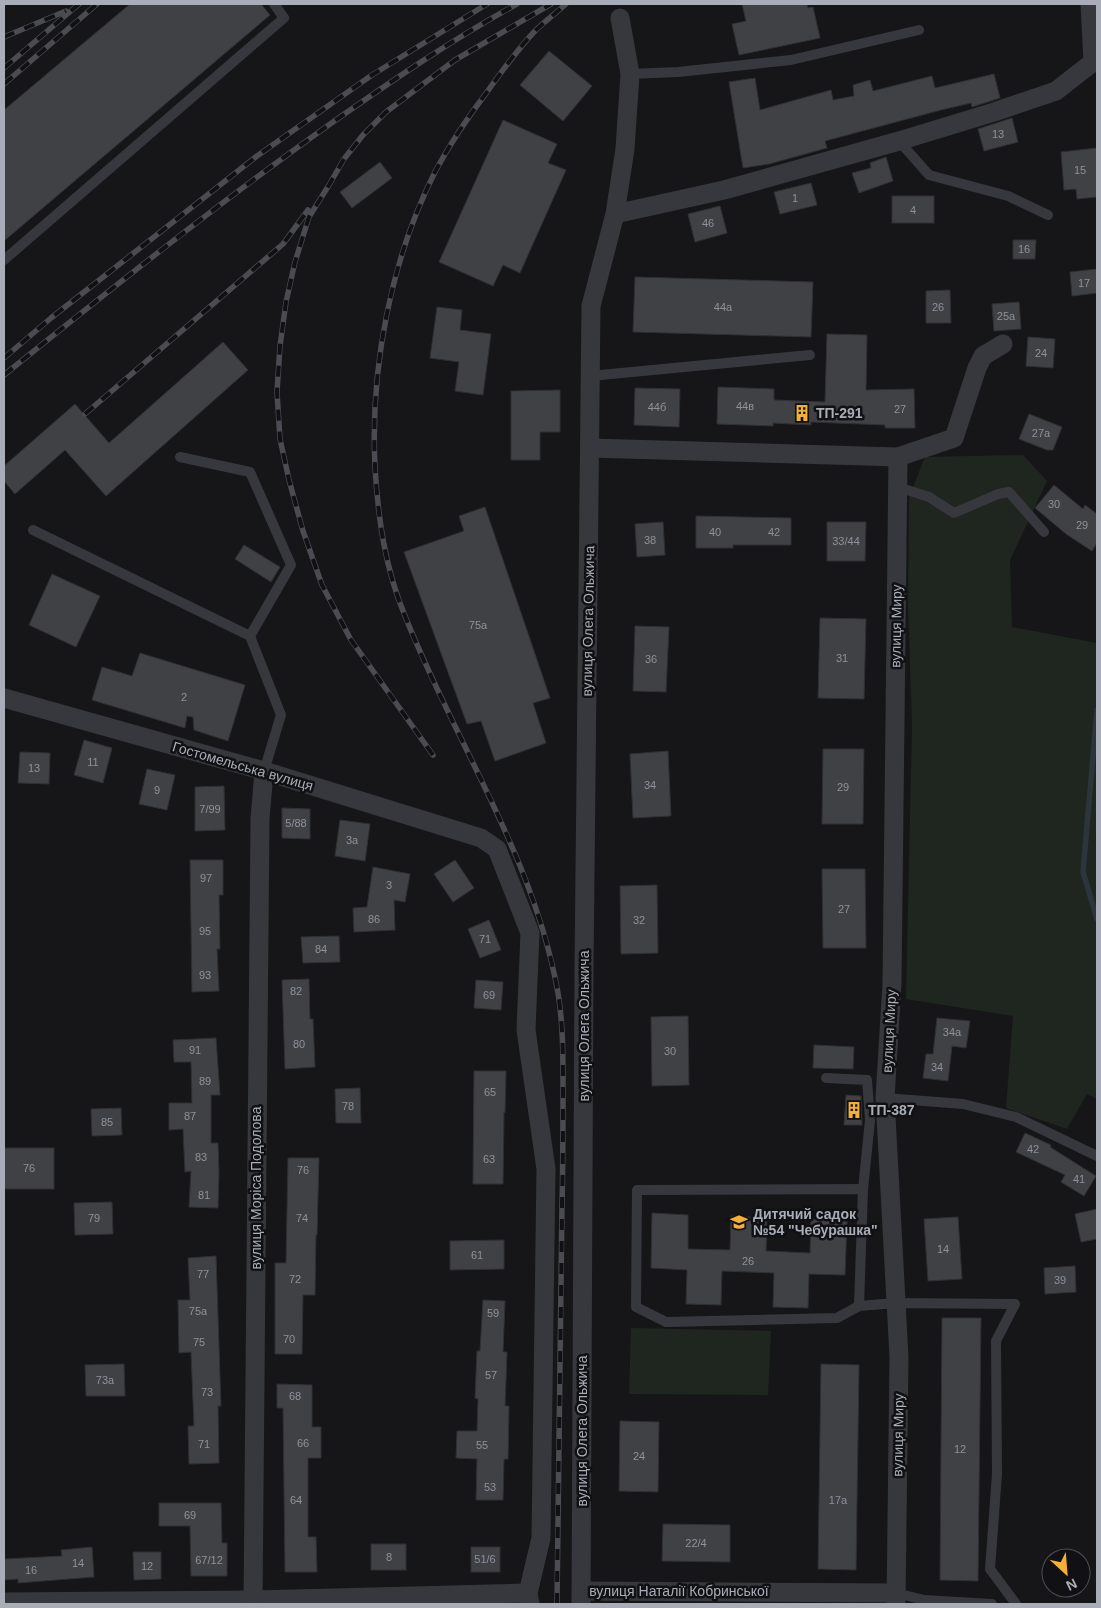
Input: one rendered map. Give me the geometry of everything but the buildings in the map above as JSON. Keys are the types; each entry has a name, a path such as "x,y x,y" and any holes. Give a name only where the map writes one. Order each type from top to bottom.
{"street":[{"path":"615,214 724,190 899,141 1056,91 1095,62 1090,4"},
{"name":"вулиця Олега Ольжича","path":"581,1597 584,966 591,306 615,214 626,149 630,74 620,18"},
{"path":"590,448 898,456 954,438 977,368 983,356 1003,344"},
{"name":"вулиця Миру","path":"896,1599 899,1357 885,1098 892,983 898,456"},
{"name":"Гостомельська вулиця","path":"4,698 264,771 481,838 497,849 530,933 526,1030 546,1168 541,1538 529,1599"},
{"name":"вулиця Моріса Подолова","path":"253,1602 260,819 264,771"},
{"name":"вулиця Наталії Кобринської","path":"581,1597 896,1599"},
{"path":"4,1602 529,1599"}],"lane":[{"path":"4,260 284,18 274,4"},
{"path":"630,74 678,72 791,60 919,30"},
{"path":"899,141 929,175 1008,196 1048,215"},
{"path":"590,376 810,355"},
{"path":"180,457 250,472 291,565 250,636"},
{"path":"898,487 929,497 954,513 998,494 1009,492 1044,532"},
{"path":"33,530 250,636 280,715 264,771"},
{"path":"826,1078 867,1080 870,1120 863,1189 859,1306"},
{"path":"885,1098 962,1104 1016,1117 1097,1156"},
{"path":"863,1189 637,1190 636,1307 666,1322 837,1318 859,1306 896,1303 1015,1304 996,1341 997,1474 990,1569 1016,1604"},
{"path":"896,1599 992,1604"}],"shaded area":[{"path":"1023,455 1047,481 1010,560 1012,627 1097,643 1097,1099 1087,1094 1067,1129 1006,1108 1013,1016 906,999 912,726 908,607 909,497 925,457"},
{"path":"631,1328 771,1331 768,1395 629,1394"}],"waterway":[{"path":"1097,710 1083,872 1097,919"}],"railway":[{"path":"4,68 79,4"},
{"path":"4,84 97,4"},
{"path":"4,358 51,318 257,156 372,75 487,4"},
{"path":"4,375 167,246 291,152 423,60 517,4"},
{"path":"433,755 351,640 322,585 303,531 280,439 277,392 280,346 286,302 295,262 309,217 344,159 363,135 386,112 455,60 551,4"},
{"path":"557,1604 563,1115 562,1039 558,993 547,943 531,894 491,801 425,663 392,580 378,505 374,429 380,353 387,314 407,240 420,204 436,170 480,101 528,39 566,4"},
{"path":"4,37 66,11"},
{"path":"85,414 283,244 308,210"}],"place":[{"name":"ТП-291","path":"802,413"},
{"name":"ТП-387","path":"854,1110"},
{"name":"Дитячий садок №54 \"Чебурашка\"","path":"739,1222"}]}
